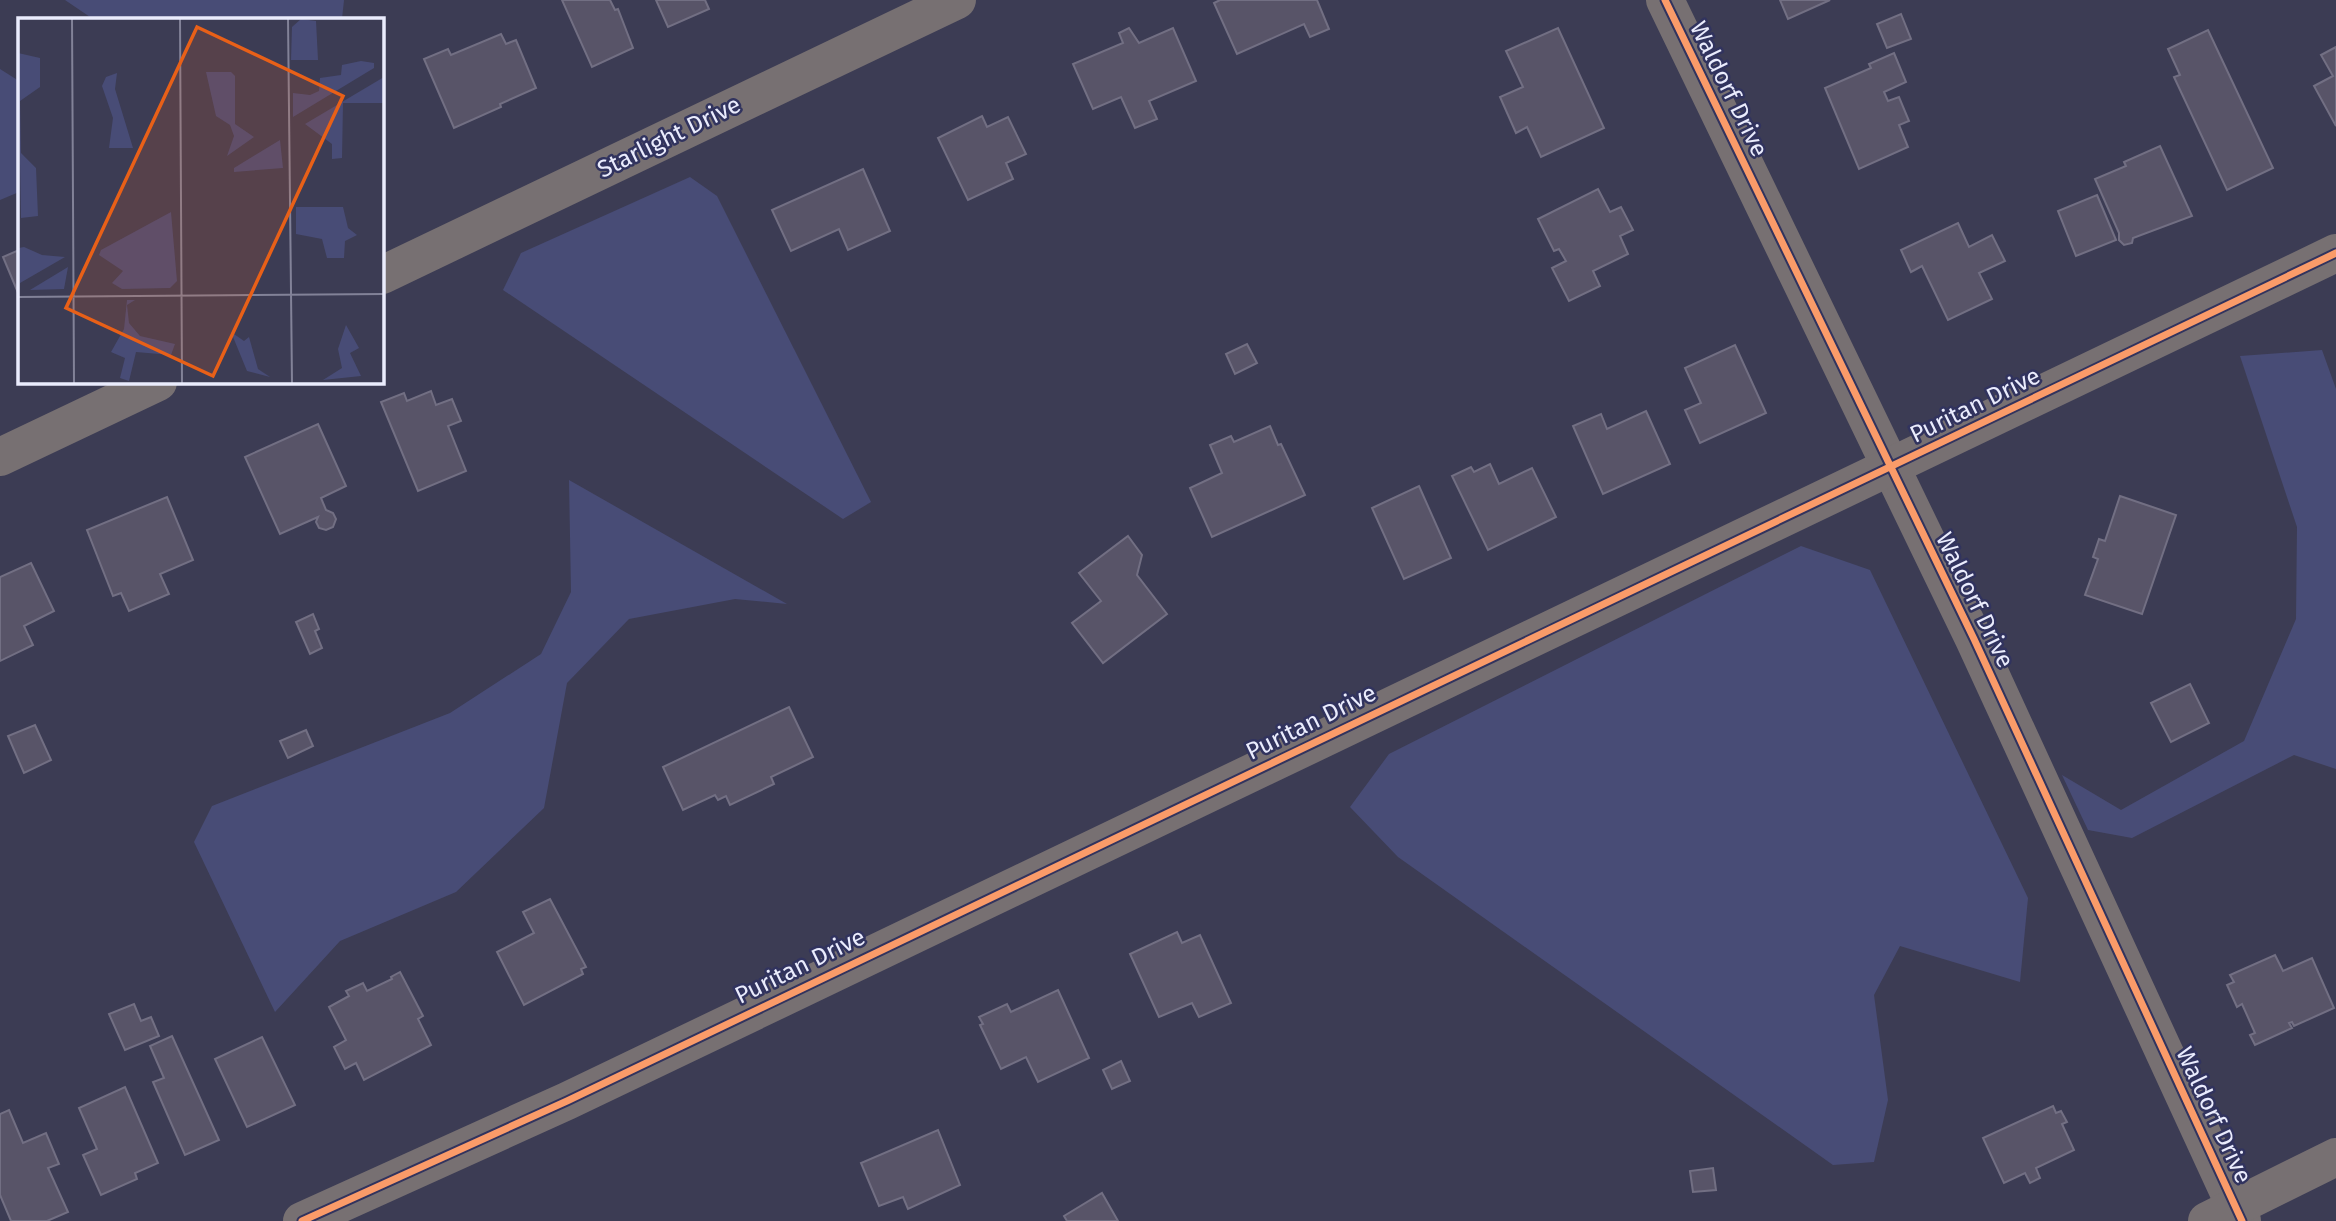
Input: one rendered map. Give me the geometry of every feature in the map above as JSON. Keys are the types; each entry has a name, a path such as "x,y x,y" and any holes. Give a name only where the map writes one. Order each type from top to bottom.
{"street":[{"name":"Starlight Drive","path":"383,275 957,0"},
{"name":"Waldorf Drive","path":"1665,0 1974,639 2228,1217"},
{"name":"Puritan Drive","path":"302,1221 567,1101 2336,253"},
{"path":"0,457 156,383"},
{"path":"2228,1217 2336,1157"}],"shaded area":[{"path":"65,0 344,0 342,18 92,18"},
{"path":"0,69 18,80 18,192 0,200"},
{"path":"690,177 717,196 871,502 843,519 503,290 521,253"},
{"path":"2322,350 2336,389 2336,769 2294,755 2132,838 2088,830 2062,775 2121,810 2244,741 2296,619 2297,527 2240,356"},
{"path":"569,480 787,604 735,599 629,619 567,683 544,808 456,892 340,941 275,1012 194,842 212,806 450,713 541,654 571,592"},
{"path":"1801,546 1870,570 2028,898 2020,982 1900,946 1874,995 1888,1100 1874,1162 1833,1165 1398,857 1350,807 1389,754"}],"building":[{"path":"562,0 610,0 615,10 618,9 633,48 592,67"},
{"path":"656,0 705,0 709,9 668,27"},
{"path":"1220,0 1317,0 1329,29 1310,37 1304,24 1237,54 1214,3"},
{"path":"1780,0 1830,0 1788,19"},
{"path":"1901,14 1911,39 1887,48 1877,24"},
{"path":"1129,28 1139,43 1173,28 1196,81 1149,101 1157,119 1135,128 1121,97 1093,109 1073,64 1123,43 1119,33"},
{"path":"1558,28 1604,128 1541,157 1527,127 1516,133 1500,97 1523,87 1506,51"},
{"path":"2208,30 2273,168 2227,190 2174,77 2180,75 2168,49"},
{"path":"501,34 506,44 516,40 536,88 454,128 424,59 448,49 451,55"},
{"path":"2336,47 2336,126 2314,86 2333,76 2321,55"},
{"path":"1894,53 1906,82 1884,92 1888,101 1899,97 1909,121 1899,125 1908,147 1859,169 1825,88 1871,68 1869,64"},
{"path":"982,116 987,127 1008,117 1026,154 1006,163 1013,179 968,200 938,138"},
{"path":"2160,146 2192,216 2133,238 2132,243 2124,245 2119,240 2119,233 2095,179 2126,166 2124,162"},
{"path":"863,169 890,231 848,250 839,229 791,251 772,210"},
{"path":"1598,189 1610,212 1621,207 1633,230 1620,236 1628,254 1593,271 1600,286 1569,301 1552,268 1566,261 1559,249 1554,251 1538,219"},
{"path":"2097,195 2116,240 2076,256 2058,211"},
{"path":"1958,223 1969,247 1992,235 2005,261 1979,273 1992,299 1948,320 1922,266 1911,272 1901,250"},
{"path":"18,250 18,293 3,257"},
{"path":"1247,344 1257,363 1235,374 1226,354"},
{"path":"1735,345 1766,413 1700,443 1685,410 1701,403 1685,368"},
{"path":"431,391 436,405 452,399 461,421 448,426 466,471 418,491 381,402 404,393 407,401"},
{"path":"1646,411 1670,464 1603,494 1573,426 1601,414 1607,429"},
{"path":"318,424 346,486 321,498 326,510 333,513 336,519 333,527 326,530 319,528 316,522 318,517 280,534 245,457"},
{"path":"1270,426 1305,495 1212,537 1190,488 1222,473 1210,445 1231,436 1234,442"},
{"path":"1490,464 1499,484 1532,468 1556,517 1488,550 1452,476 1471,467 1474,472"},
{"path":"1419,486 1451,558 1404,579 1372,508"},
{"path":"2120,496 2176,515 2142,614 2085,595 2098,559 2093,557 2099,539 2105,541"},
{"path":"167,497 193,560 160,574 169,594 129,611 121,593 113,596 87,530"},
{"path":"1128,536 1142,555 1137,575 1167,614 1103,663 1072,623 1101,601 1079,573"},
{"path":"31,563 54,611 24,626 33,645 0,661 0,577"},
{"path":"313,614 319,629 315,631 322,648 310,654 296,622"},
{"path":"2190,684 2209,723 2171,742 2151,703"},
{"path":"789,707 813,757 771,777 774,784 730,805 726,796 718,800 715,795 683,810 663,767"},
{"path":"35,725 51,760 24,773 8,736"},
{"path":"306,730 313,746 288,758 280,741"},
{"path":"550,899 586,967 581,969 583,974 524,1005 497,952 534,933 523,912"},
{"path":"1177,932 1182,943 1200,935 1231,1003 1199,1017 1192,1003 1159,1017 1130,954"},
{"path":"2275,955 2283,971 2312,958 2334,1008 2294,1026 2292,1022 2289,1023 2292,1028 2255,1045 2250,1035 2255,1033 2242,1004 2237,1007 2227,985 2234,982 2230,975"},
{"path":"400,972 423,1016 418,1019 431,1045 364,1080 356,1063 345,1069 334,1047 346,1040 329,1007 349,996 346,991 363,983 367,991"},
{"path":"1058,990 1089,1058 1038,1082 1026,1057 1001,1069 980,1025 983,1024 979,1017 1007,1004 1011,1012"},
{"path":"134,1004 141,1021 151,1017 159,1036 125,1050 109,1014"},
{"path":"172,1036 219,1140 185,1155 153,1082 164,1078 150,1046"},
{"path":"262,1037 295,1105 247,1127 215,1059"},
{"path":"1121,1061 1130,1081 1112,1089 1103,1070"},
{"path":"125,1087 158,1163 135,1173 137,1179 101,1195 83,1155 97,1149 79,1108"},
{"path":"2053,1106 2056,1113 2061,1111 2067,1122 2062,1124 2074,1150 2036,1168 2040,1178 2030,1183 2025,1173 2004,1183 1983,1138"},
{"path":"9,1110 23,1143 46,1133 59,1164 48,1168 68,1212 47,1221 11,1221 0,1195 0,1114"},
{"path":"938,1130 960,1185 908,1209 903,1197 879,1206 861,1163"},
{"path":"1713,1168 1716,1190 1693,1192 1690,1171"},
{"path":"1102,1193 1118,1221 1067,1221 1064,1216"}],"cycle path":[{"path":"1665,0 1974,639 2242,1221"},
{"path":"302,1221 567,1101 2336,253"}]}
